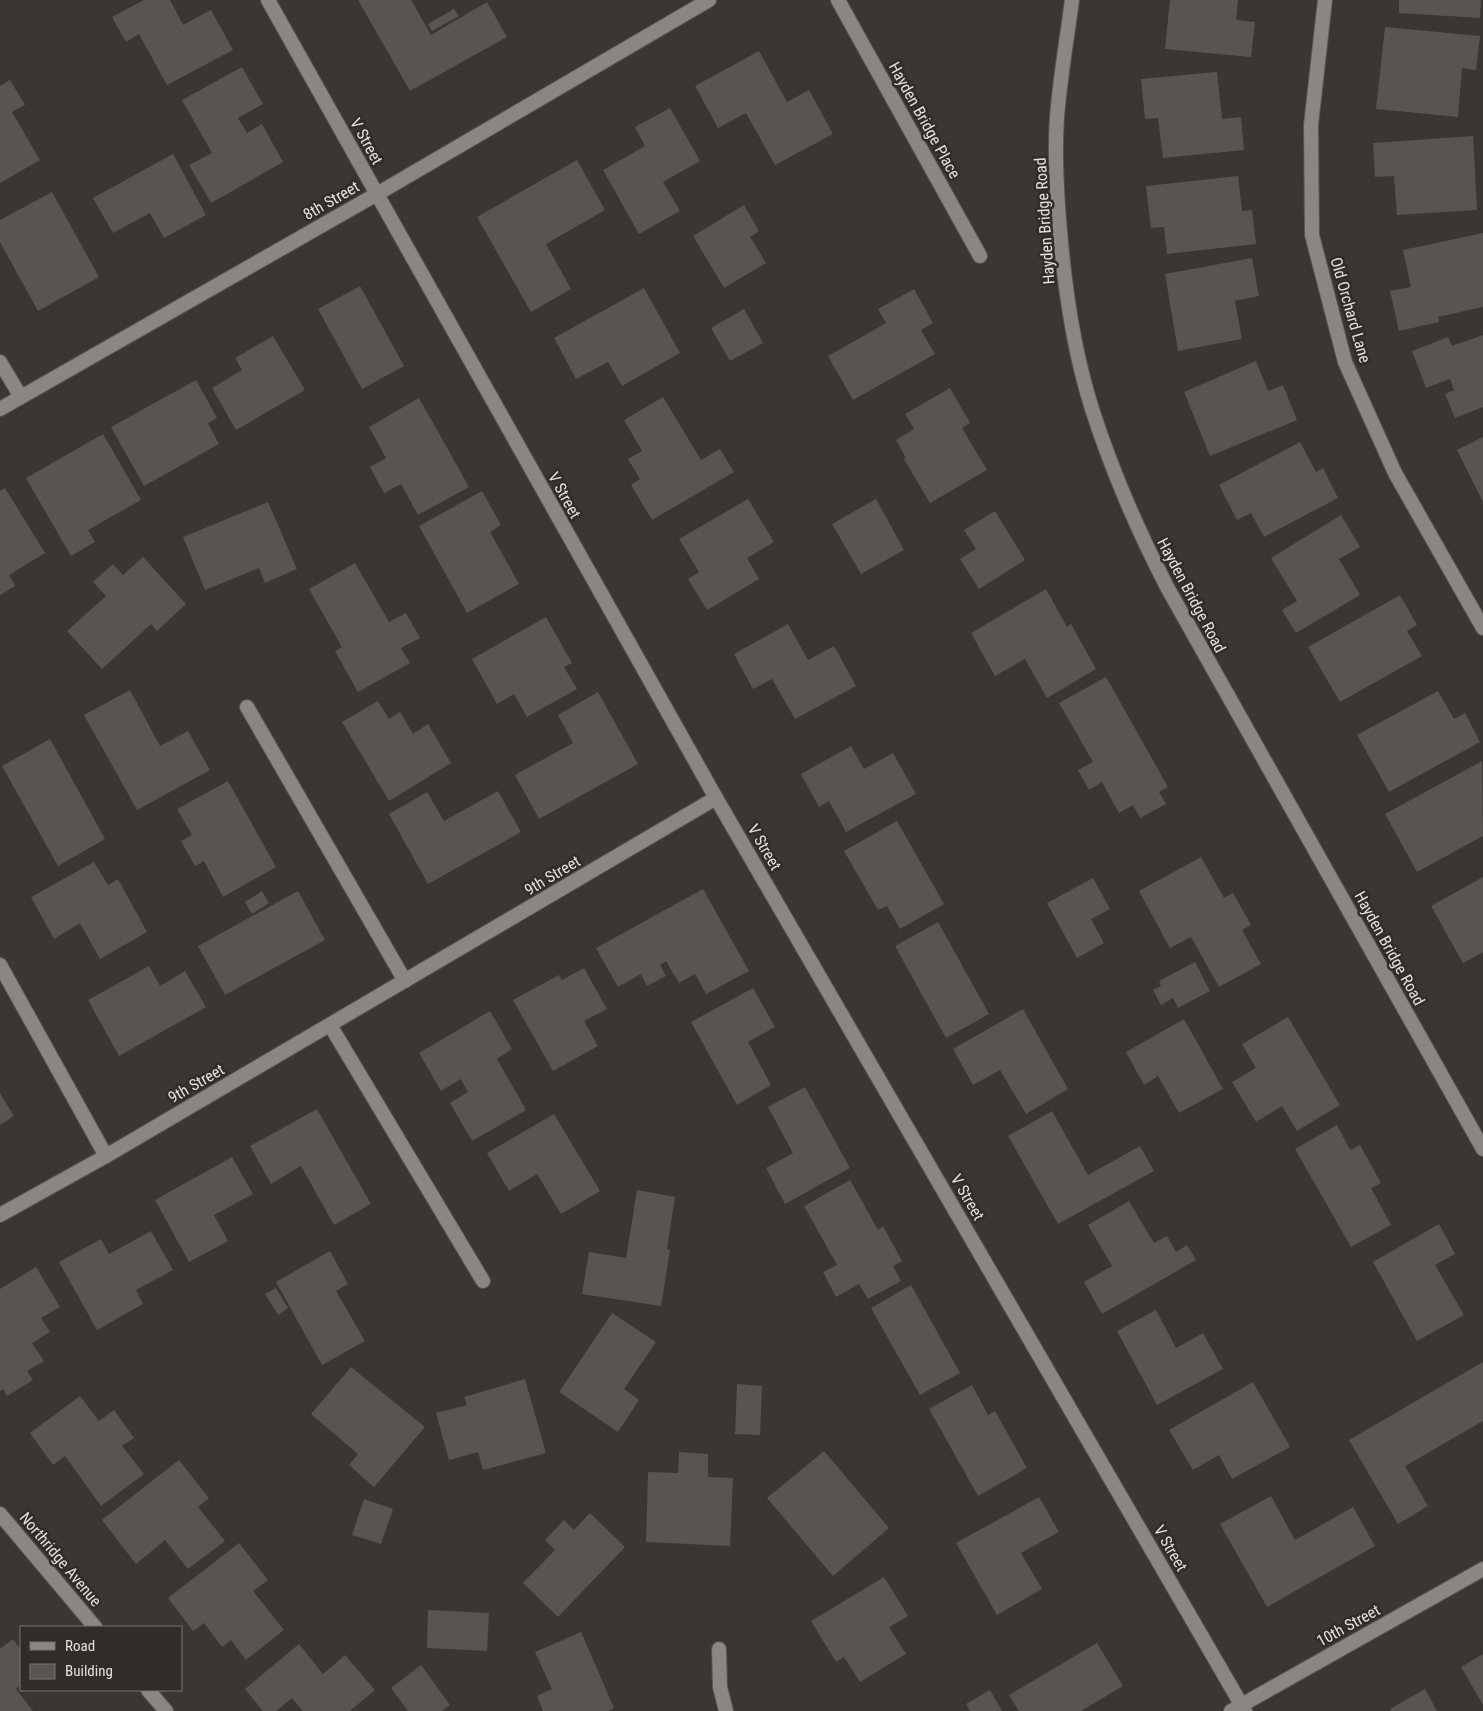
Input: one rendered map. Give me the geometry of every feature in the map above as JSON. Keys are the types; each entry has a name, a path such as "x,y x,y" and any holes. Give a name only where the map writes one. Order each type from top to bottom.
{"street":[{"name":"V Street","path":"268,0 716,798 1239,1709"},
{"name":"8th Street","path":"0,409 377,194 709,0"},
{"name":"Hayden Bridge Place","path":"838,0 980,256"},
{"name":"Hayden Bridge Road","path":"1072,0 1057,116 1058,216 1065,281 1076,347 1092,407 1115,475 1140,534 1166,587 1483,1149"},
{"name":"Old Orchard Lane","path":"1325,0 1311,125 1312,235 1346,362 1395,473 1483,628"},
{"path":"0,362 21,397"},
{"path":"247,707 405,981"},
{"name":"9th Street","path":"0,1215 106,1156 716,798"},
{"path":"0,964 106,1156"},
{"path":"330,1025 483,1281"},
{"name":"Northridge Avenue","path":"0,1514 94,1626"},
{"name":"10th Street","path":"1239,1709 1483,1569"},
{"path":"719,1649 720,1687 726,1711"},
{"path":"149,1691 166,1711"}],"building":[{"path":"144,0 170,0 183,25 211,10 233,50 167,85 139,34 126,42 112,17"},
{"path":"358,0 411,0 431,35 487,2 507,37 410,91"},
{"path":"1170,0 1238,0 1236,20 1255,22 1251,57 1165,49"},
{"path":"1399,0 1481,0 1480,18 1399,13"},
{"path":"454,9 459,16 432,31 428,24"},
{"path":"1385,27 1480,36 1476,70 1462,68 1458,117 1376,109"},
{"path":"759,51 787,102 809,90 833,134 775,165 746,113 718,128 695,86"},
{"path":"242,67 263,104 238,118 247,133 262,124 283,162 211,203 189,165 212,153 182,100"},
{"path":"1217,72 1222,119 1241,117 1244,150 1163,158 1158,118 1145,119 1141,79"},
{"path":"10,80 25,105 12,112 40,160 0,183 0,86"},
{"path":"670,108 700,161 663,182 680,211 639,234 603,170 645,146 635,127"},
{"path":"1473,136 1477,210 1397,215 1394,176 1375,177 1373,143"},
{"path":"173,154 206,215 164,238 150,213 113,233 93,198"},
{"path":"577,160 605,210 546,244 571,289 531,312 477,217"},
{"path":"1238,176 1242,211 1252,210 1256,244 1167,254 1164,227 1151,228 1146,186"},
{"path":"52,192 99,277 38,311 0,242 0,220"},
{"path":"744,205 759,231 750,237 766,263 724,288 693,236"},
{"path":"1483,233 1483,307 1438,317 1439,322 1399,331 1390,291 1411,287 1403,250"},
{"path":"1252,258 1259,296 1235,301 1242,339 1178,351 1165,274"},
{"path":"360,286 404,366 362,389 318,309"},
{"path":"644,288 680,353 622,386 608,362 576,379 554,338"},
{"path":"914,289 933,323 921,330 935,354 853,400 828,356 886,323 878,309"},
{"path":"744,309 763,343 730,361 711,328"},
{"path":"1483,335 1483,407 1455,418 1445,394 1454,390 1450,379 1426,388 1412,351 1448,337 1452,346"},
{"path":"273,336 305,390 236,430 212,388 242,370 235,358"},
{"path":"1256,361 1268,391 1283,385 1297,420 1210,456 1184,392"},
{"path":"196,380 217,418 208,423 219,444 144,486 111,427"},
{"path":"950,388 970,423 962,428 987,470 930,503 904,459 906,458 896,440 914,429 905,414"},
{"path":"663,397 701,460 720,449 734,472 652,520 631,485 640,479 628,459 642,451 624,420"},
{"path":"419,398 469,487 418,515 401,484 384,493 370,467 386,458 369,427"},
{"path":"103,434 141,500 88,530 95,542 71,556 26,478"},
{"path":"1483,437 1483,502 1457,450"},
{"path":"1300,442 1316,472 1323,468 1338,498 1264,537 1251,513 1237,520 1219,485"},
{"path":"5,488 45,553 9,575 15,586 0,595 0,491"},
{"path":"482,491 501,525 490,532 519,584 467,613 419,526"},
{"path":"748,499 774,542 747,558 759,579 707,610 688,579 699,572 679,539"},
{"path":"876,499 904,550 861,574 832,524"},
{"path":"268,502 297,569 265,583 259,568 205,590 183,537"},
{"path":"995,511 1025,560 979,589 960,559 976,549 964,530"},
{"path":"1341,515 1360,547 1339,559 1360,595 1296,633 1282,610 1297,601 1271,558"},
{"path":"143,557 186,604 157,631 151,624 102,669 67,631 106,596 93,582 113,564 123,575"},
{"path":"355,563 389,622 406,613 420,638 401,648 410,663 358,692 335,651 342,647 309,589"},
{"path":"1046,589 1067,627 1071,624 1096,669 1047,698 1025,659 995,676 971,633"},
{"path":"1400,595 1417,625 1407,631 1422,656 1340,702 1308,647"},
{"path":"546,617 572,663 564,667 577,689 527,717 514,694 497,704 472,659"},
{"path":"788,624 808,660 834,646 856,686 795,719 772,679 753,689 734,654"},
{"path":"1106,677 1168,787 1159,792 1166,804 1140,818 1133,805 1119,813 1102,782 1089,790 1078,770 1093,762 1059,703"},
{"path":"130,690 160,746 188,731 210,770 137,810 84,715"},
{"path":"1438,691 1454,719 1465,713 1480,742 1389,792 1357,735"},
{"path":"598,692 638,764 539,819 515,775 573,743 558,715"},
{"path":"378,701 389,719 400,712 413,734 428,724 451,763 389,801 342,722"},
{"path":"50,739 105,839 58,866 2,766"},
{"path":"851,746 864,769 893,753 916,794 846,832 829,801 819,807 801,774"},
{"path":"1482,761 1483,836 1417,872 1385,814"},
{"path":"228,781 276,867 223,897 204,861 195,866 181,841 192,835 177,809"},
{"path":"498,791 521,832 428,884 389,814 427,792 444,821"},
{"path":"897,821 944,904 900,929 887,906 878,910 844,851"},
{"path":"1201,857 1224,898 1233,893 1251,925 1242,930 1261,964 1219,987 1191,937 1170,948 1139,891"},
{"path":"94,862 108,885 118,879 147,932 100,959 80,923 54,939 31,897"},
{"path":"1483,877 1483,952 1463,963 1431,906"},
{"path":"1093,878 1110,909 1091,919 1104,943 1077,958 1047,903"},
{"path":"703,889 749,971 706,994 695,974 679,983 666,961 660,965 666,976 647,986 641,974 618,987 596,948"},
{"path":"262,891 269,903 252,914 245,902"},
{"path":"298,891 325,940 225,995 198,946"},
{"path":"938,922 989,1014 946,1038 895,946"},
{"path":"1195,962 1210,991 1178,1008 1173,998 1161,1005 1153,990 1161,986 1159,981"},
{"path":"149,966 160,986 185,971 206,1007 119,1056 88,1000"},
{"path":"584,968 607,1009 584,1021 598,1046 553,1071 513,1000 559,975 562,980"},
{"path":"753,988 775,1027 748,1042 771,1085 737,1105 691,1022"},
{"path":"1023,1009 1068,1089 1026,1114 1000,1070 973,1085 953,1049"},
{"path":"490,1011 512,1049 497,1059 526,1110 472,1141 450,1103 468,1092 461,1079 441,1091 419,1053"},
{"path":"1288,1017 1340,1105 1297,1131 1282,1106 1256,1122 1232,1082 1256,1068 1242,1044"},
{"path":"1184,1019 1223,1089 1179,1113 1158,1076 1144,1085 1126,1052"},
{"path":"805,1087 850,1168 785,1204 766,1168 793,1153 768,1107"},
{"path":"0,1093 14,1116 0,1125"},
{"path":"317,1109 371,1204 334,1225 301,1166 271,1184 250,1146"},
{"path":"1052,1111 1088,1175 1140,1146 1154,1171 1058,1224 1008,1136"},
{"path":"554,1114 600,1191 561,1214 537,1174 509,1191 487,1153"},
{"path":"1337,1125 1350,1150 1360,1145 1381,1183 1371,1188 1391,1225 1351,1247 1295,1149"},
{"path":"232,1157 253,1194 214,1215 228,1241 189,1262 155,1200"},
{"path":"850,1180 878,1230 883,1226 902,1261 893,1266 901,1281 868,1299 859,1284 836,1297 823,1272 837,1265 804,1206"},
{"path":"637,1190 675,1197 667,1249 670,1250 661,1306 582,1294 589,1252 626,1258"},
{"path":"1129,1201 1154,1243 1167,1236 1176,1252 1187,1245 1196,1260 1102,1314 1084,1282 1112,1266 1088,1225"},
{"path":"1439,1224 1455,1254 1435,1265 1464,1315 1417,1341 1373,1262"},
{"path":"151,1231 173,1270 136,1290 143,1304 97,1330 59,1262 101,1239 109,1254"},
{"path":"330,1251 348,1284 336,1291 365,1341 322,1365 276,1282"},
{"path":"36,1267 60,1307 41,1318 50,1332 32,1343 44,1361 27,1371 33,1380 7,1396 3,1389 0,1391 0,1289"},
{"path":"911,1285 960,1373 920,1395 871,1308"},
{"path":"276,1288 288,1308 278,1315 265,1294"},
{"path":"1156,1310 1176,1348 1203,1333 1223,1369 1157,1405 1117,1331"},
{"path":"612,1313 656,1342 624,1389 639,1400 618,1432 559,1392"},
{"path":"1483,1362 1483,1421 1405,1466 1428,1506 1398,1524 1349,1440"},
{"path":"351,1367 425,1427 374,1487 349,1465 358,1454 311,1414"},
{"path":"525,1379 546,1453 483,1470 478,1452 449,1460 436,1413 467,1405 464,1397"},
{"path":"1253,1382 1290,1447 1232,1479 1219,1455 1193,1470 1169,1430"},
{"path":"737,1384 762,1386 760,1435 735,1434"},
{"path":"972,1385 988,1415 995,1411 1027,1468 978,1496 929,1409"},
{"path":"80,1396 99,1421 114,1410 134,1438 122,1446 144,1474 101,1506 65,1456 53,1465 30,1433"},
{"path":"824,1451 889,1528 833,1576 767,1498"},
{"path":"679,1452 708,1454 708,1477 733,1478 730,1546 646,1542 648,1472 678,1473"},
{"path":"179,1460 209,1498 198,1507 225,1541 188,1569 165,1540 136,1564 102,1520"},
{"path":"1271,1496 1295,1540 1353,1507 1375,1546 1267,1607 1220,1524"},
{"path":"1039,1497 1059,1532 1021,1553 1042,1589 997,1615 956,1543"},
{"path":"364,1499 393,1509 381,1544 352,1535"},
{"path":"590,1513 625,1547 558,1617 523,1583 555,1550 545,1540 564,1520 574,1530"},
{"path":"239,1543 268,1580 253,1591 284,1630 246,1660 231,1640 222,1647 204,1623 193,1631 168,1598"},
{"path":"884,1577 908,1616 889,1627 906,1654 860,1682 844,1657 836,1662 811,1621"},
{"path":"428,1610 489,1613 487,1651 427,1648"},
{"path":"581,1632 614,1708 608,1711 543,1711 537,1696 552,1689 535,1652"},
{"path":"13,1639 20,1649 20,1686 16,1689 33,1711 0,1711 0,1649"},
{"path":"1097,1643 1123,1686 1081,1711 1019,1711 1009,1695"},
{"path":"299,1644 323,1674 345,1655 375,1690 350,1711 303,1711 292,1698 276,1711 263,1711 245,1689"},
{"path":"1483,1654 1483,1705 1461,1667"},
{"path":"421,1665 450,1705 442,1711 408,1711 391,1688"},
{"path":"1425,1689 1437,1711 1391,1711 1390,1709"},
{"path":"990,1690 1002,1711 970,1711 966,1704"}]}
